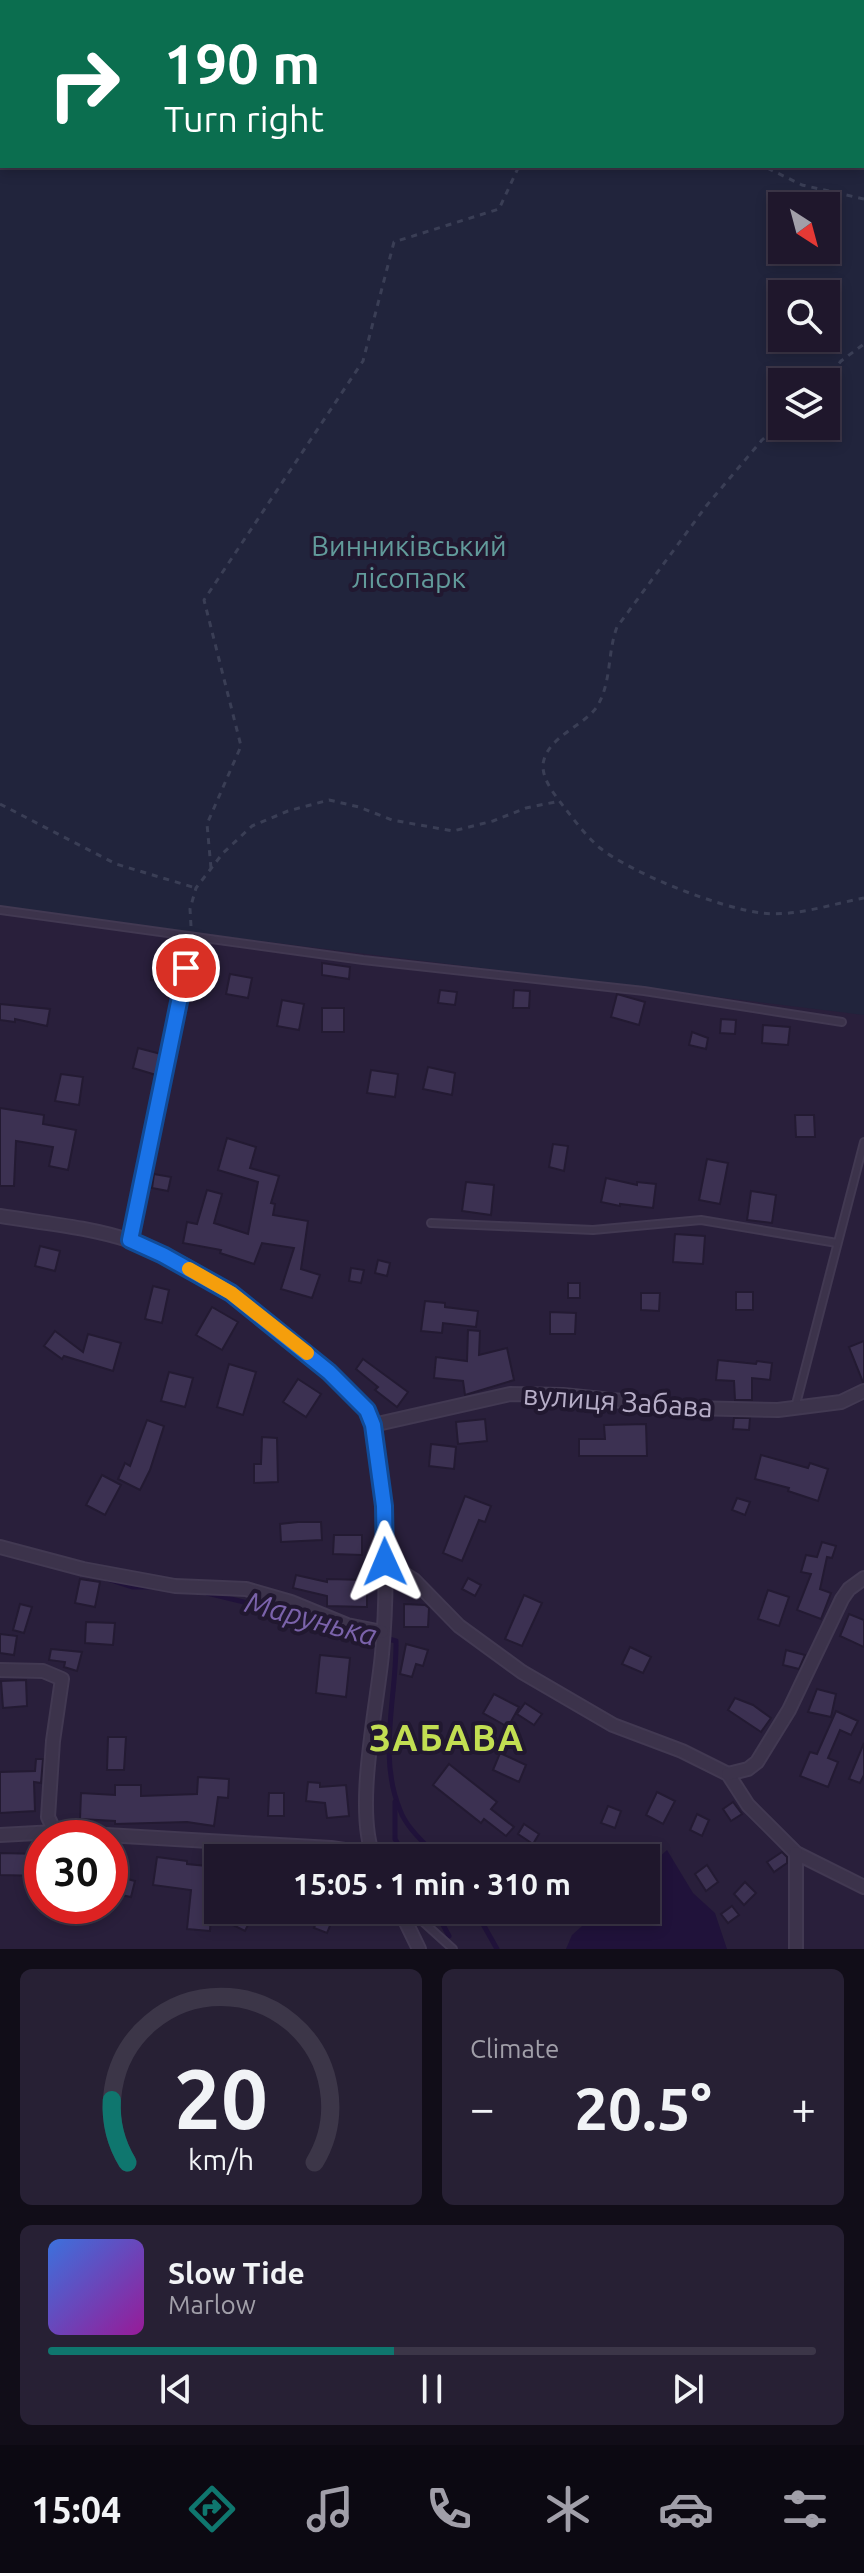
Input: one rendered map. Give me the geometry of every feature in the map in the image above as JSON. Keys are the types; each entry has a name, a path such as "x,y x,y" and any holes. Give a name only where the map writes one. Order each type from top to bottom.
{"street":[{"path":"0,1216 130,1240 163,1255 231,1293 253,1309 329,1372 367,1410 373,1425 384,1506 385,1562 383,1650 369,1765 366,1826 370,1844"},
{"name":"вулиця Забава","path":"373,1425 510,1394 563,1395 691,1408 795,1408 841,1402 864,1391"},
{"path":"0,1547 83,1569 175,1586 246,1589 291,1602 347,1625 382,1634"},
{"path":"385,1562 414,1580 459,1626 522,1672 613,1725 682,1751 728,1774 748,1805 796,1853 864,1887"},
{"path":"728,1774 748,1769 757,1762 789,1710 842,1599 849,1589 864,1578"},
{"path":"0,1670 43,1671 62,1679 53,1741 49,1820"},
{"path":"0,1835 24,1834"},
{"path":"128,1836 262,1844"},
{"path":"796,1853 796,1949"},
{"path":"407,1924 419,1949"}],"lane":[{"path":"0,910 192,938 644,991 842,1022"},
{"path":"130,1240 192,938"},
{"path":"795,1408 864,1142"},
{"path":"431,1223 593,1230 701,1220 837,1243"},
{"path":"425,1924 453,1949"}],"path":[{"path":"211,868 207,824 241,746 204,600 363,361 394,242 499,209 518,168"},
{"path":"767,168 802,185 864,199"},
{"path":"835,368 864,344"},
{"path":"768,435 707,505 617,627 601,699 594,711 559,738 546,756 543,768 546,780 560,801 602,849 624,863 679,888 764,914 798,911 864,898"},
{"path":"192,938 190,909 196,888 211,868 252,826 288,811 329,800 359,807 392,820 453,831 493,821 526,808 560,801"},
{"path":"0,804 116,864 196,888"}],"green space":[{"name":"Винниківський лісопарк","path":"0,168 864,168 864,1015 0,909"}],"shaded area":[{"path":"667,1850 693,1893 715,1913 727,1949 566,1949 572,1935 584,1924 660,1924 660,1856"}],"building":[{"path":"322,963 350,967 349,979 322,975"},
{"path":"154,967 172,970 169,983 151,980"},
{"path":"230,974 252,978 248,998 226,994"},
{"path":"440,990 457,992 455,1005 438,1003"},
{"path":"514,990 530,991 529,1008 513,1008"},
{"path":"617,994 645,1002 639,1025 611,1017"},
{"path":"282,1000 304,1004 299,1030 277,1026"},
{"path":"0,1004 50,1009 47,1026 15,1019 15,1022 0,1020"},
{"path":"322,1008 344,1008 344,1032 322,1032"},
{"path":"721,1019 736,1020 735,1034 720,1033"},
{"path":"763,1025 790,1027 788,1045 762,1043"},
{"path":"692,1032 708,1038 706,1049 689,1045"},
{"path":"138,1048 161,1054 156,1075 133,1068"},
{"path":"428,1067 455,1073 452,1095 423,1089"},
{"path":"371,1070 398,1074 395,1097 367,1093"},
{"path":"61,1074 83,1077 79,1105 55,1101"},
{"path":"0,1108 44,1115 43,1124 76,1130 68,1170 49,1166 53,1147 16,1141 14,1186 0,1186"},
{"path":"795,1115 814,1115 815,1137 796,1137"},
{"path":"227,1138 256,1147 250,1168 279,1176 271,1203 275,1204 273,1215 308,1221 301,1269 320,1275 312,1298 281,1289 294,1248 262,1243 254,1264 220,1253 221,1250 183,1243 187,1222 197,1224 207,1190 222,1194 214,1223 248,1234 258,1182 218,1170"},
{"path":"553,1144 568,1146 564,1171 549,1167"},
{"path":"707,1159 728,1163 720,1204 699,1200"},
{"path":"154,1174 171,1177 168,1191 152,1188"},
{"path":"606,1178 637,1185 637,1182 656,1184 653,1208 601,1202"},
{"path":"466,1182 494,1185 491,1215 462,1211"},
{"path":"751,1191 776,1195 772,1223 747,1220"},
{"path":"675,1234 705,1236 703,1264 673,1262"},
{"path":"40,1246 60,1251 55,1271 35,1266"},
{"path":"378,1260 390,1263 387,1276 375,1273"},
{"path":"351,1268 364,1270 361,1283 349,1281"},
{"path":"568,1283 580,1283 580,1298 568,1298"},
{"path":"153,1286 169,1290 162,1323 145,1319"},
{"path":"736,1292 753,1292 753,1310 736,1310"},
{"path":"641,1293 660,1293 659,1311 641,1310"},
{"path":"425,1301 478,1311 476,1327 443,1323 442,1333 421,1331"},
{"path":"212,1307 238,1322 222,1350 196,1335"},
{"path":"550,1312 576,1313 575,1334 550,1334"},
{"path":"468,1330 480,1331 479,1355 507,1348 514,1380 465,1395 463,1381 434,1378 436,1357 467,1361"},
{"path":"55,1331 83,1352 88,1334 121,1343 113,1371 64,1356 62,1359 44,1346"},
{"path":"864,1341 864,1382 863,1382 849,1347"},
{"path":"363,1359 408,1392 397,1407 375,1390 378,1387 356,1369"},
{"path":"718,1360 772,1363 770,1380 752,1378 752,1400 735,1400 734,1381 716,1380"},
{"path":"229,1364 256,1372 243,1415 217,1407"},
{"path":"169,1372 193,1378 185,1407 161,1401"},
{"path":"298,1379 321,1394 306,1417 283,1402"},
{"path":"734,1418 750,1418 749,1430 733,1429"},
{"path":"485,1419 487,1441 458,1444 456,1422"},
{"path":"147,1420 164,1426 140,1490 118,1479 125,1463 130,1466"},
{"path":"646,1424 647,1456 579,1456 579,1439 605,1439 604,1425"},
{"path":"262,1437 277,1438 278,1482 254,1483 254,1464 261,1464"},
{"path":"431,1444 456,1447 454,1469 429,1466"},
{"path":"761,1455 808,1468 810,1463 828,1469 818,1501 788,1491 789,1488 755,1479"},
{"path":"102,1475 121,1485 105,1515 86,1505"},
{"path":"465,1496 491,1506 485,1522 479,1520 462,1561 443,1553"},
{"path":"737,1498 750,1502 745,1515 732,1510"},
{"path":"321,1522 322,1540 281,1542 280,1524"},
{"path":"334,1535 362,1535 362,1555 333,1554"},
{"path":"822,1542 836,1546 832,1558 827,1557 820,1589 831,1593 821,1619 797,1610 811,1574 801,1572 806,1555 817,1557"},
{"path":"296,1575 327,1582 327,1579 367,1580 367,1607 327,1606 327,1596 293,1588"},
{"path":"468,1578 481,1585 475,1596 462,1589"},
{"path":"80,1579 100,1582 95,1607 75,1603"},
{"path":"768,1590 789,1597 779,1626 758,1619"},
{"path":"524,1595 542,1603 522,1646 505,1639"},
{"path":"20,1604 32,1607 24,1633 13,1630"},
{"path":"404,1604 429,1608 428,1627 404,1627"},
{"path":"849,1614 864,1620 864,1647 840,1636"},
{"path":"86,1622 115,1623 113,1645 85,1643"},
{"path":"0,1634 17,1636 14,1655 0,1653"},
{"path":"406,1644 428,1650 423,1666 416,1664 412,1677 400,1674"},
{"path":"630,1647 651,1657 643,1673 622,1664"},
{"path":"51,1649 82,1652 77,1671 64,1667 65,1662 49,1660"},
{"path":"786,1650 805,1655 799,1669 783,1665"},
{"path":"320,1655 350,1658 346,1697 316,1693"},
{"path":"26,1680 27,1706 3,1708 1,1681"},
{"path":"817,1689 836,1694 831,1717 808,1712"},
{"path":"494,1694 519,1707 508,1727 483,1713"},
{"path":"735,1698 753,1705 771,1718 761,1732 728,1710"},
{"path":"525,1703 542,1714 534,1725 517,1714"},
{"path":"836,1711 858,1721 851,1735 840,1730 828,1758 838,1762 828,1787 800,1776 810,1752 817,1754"},
{"path":"108,1737 126,1737 124,1770 107,1770"},
{"path":"864,1743 864,1775 860,1783 849,1779"},
{"path":"500,1753 526,1765 519,1782 493,1770"},
{"path":"36,1759 43,1759 41,1783 34,1782 35,1811 0,1813 0,1772 35,1771"},
{"path":"449,1764 497,1802 491,1809 514,1827 506,1836 484,1819 481,1823 433,1785"},
{"path":"198,1777 229,1779 228,1798 218,1797 214,1826 187,1822 128,1824 128,1820 80,1819 81,1793 115,1795 115,1785 141,1785 141,1796 197,1794"},
{"path":"308,1782 320,1783 320,1787 346,1785 349,1816 327,1818 325,1803 306,1801"},
{"path":"657,1792 675,1801 663,1824 646,1815"},
{"path":"269,1793 284,1793 284,1816 268,1816"},
{"path":"733,1802 742,1814 731,1821 723,1809"},
{"path":"608,1806 621,1811 615,1828 601,1823"},
{"path":"697,1814 709,1820 702,1836 690,1830"},
{"path":"524,1824 539,1834 533,1844 518,1834"},
{"path":"782,1852 787,1857 787,1863 774,1872 767,1862"},
{"path":"0,1853 24,1854 24,1876 0,1875"},
{"path":"157,1857 204,1866 204,1924 210,1924 210,1931 187,1929 191,1890 153,1885"},
{"path":"707,1865 718,1882 706,1891 695,1874"},
{"path":"128,1879 135,1881 131,1897 128,1896"},
{"path":"745,1882 756,1893 744,1905 734,1894"},
{"path":"732,1906 739,1915 728,1923 721,1914"},
{"path":"231,1924 248,1924 245,1931"},
{"path":"316,1924 331,1924 327,1933 314,1928"}],"waterway":[{"name":"Марунька","path":"108,1579 133,1587 153,1587"},
{"name":"Марунька","path":"207,1593 329,1623"},
{"name":"Марунька","path":"385,1638 396,1641 389,1749 394,1790 407,1823 425,1844"},
{"path":"395,1802 395,1839 398,1844"},
{"path":"443,1924 449,1936"},
{"name":"Марунька","path":"483,1924 497,1949"}],"slow traffic":[{"path":"189,1269 231,1293 307,1353"}],"district":[{"name":"ЗАБАВА","path":"447,1738"}],"route":[{"path":"186,968 130,1240 231,1293 329,1372 367,1410 373,1425 384,1506 385,1562"}]}
